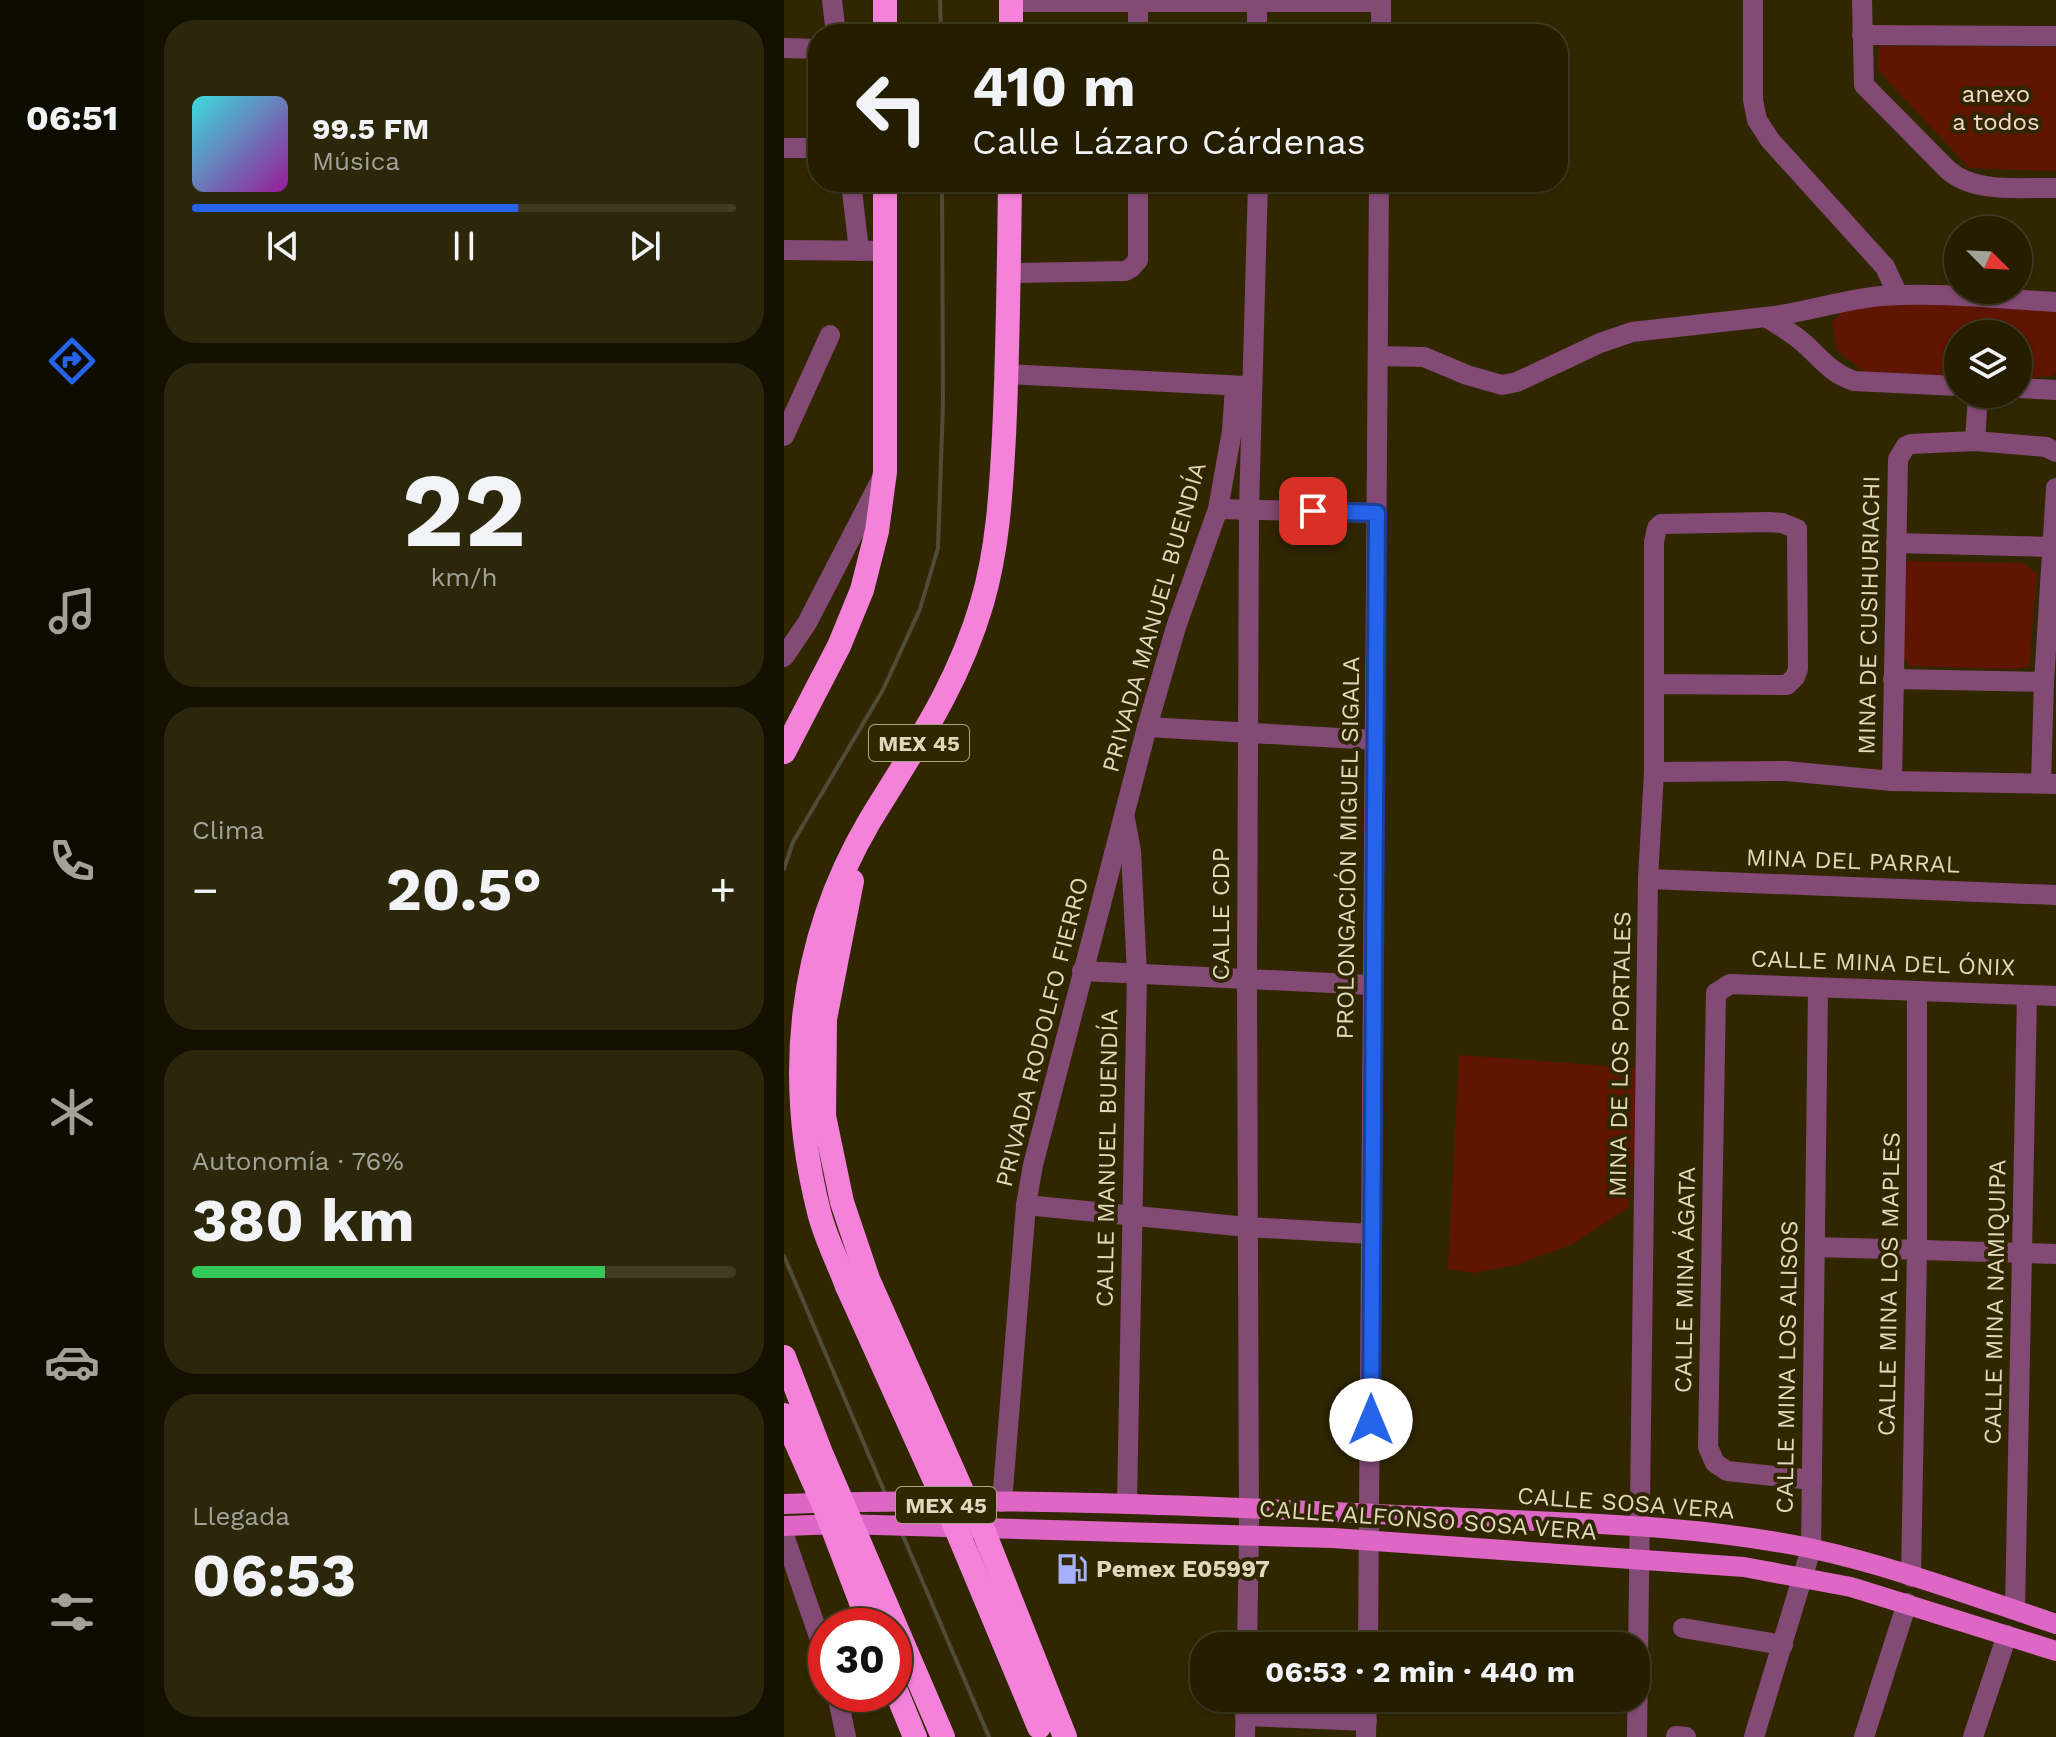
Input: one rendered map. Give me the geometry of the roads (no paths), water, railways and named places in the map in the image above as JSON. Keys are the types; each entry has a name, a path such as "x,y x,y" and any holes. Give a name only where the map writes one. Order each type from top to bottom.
{"highway":[{"path":"885,0 885,24"},
{"path":"1011,1 1011,24"},
{"path":"784,752 839,646 862,590 877,531 885,472 885,192"},
{"name":"MEX 45","path":"1010,192 1007,374 1001,491 983,602 960,666 941,706 844,868 818,936 802,1020 800,1087 805,1148 820,1216 847,1286 950,1514 1040,1732"},
{"path":"862,836 825,1019 824,1116 842,1202 868,1279 967,1502 982,1527 1065,1737"},
{"path":"784,1357 832,1480 943,1737"},
{"path":"784,1415 832,1513 864,1608"},
{"path":"905,1712 915,1737"}],"main road":[{"name":"CALLE ALFONSO SOSA VERA","path":"784,1526 832,1513 967,1502 1127,1504 1371,1514"},
{"name":"CALLE ALFONSO SOSA VERA","path":"784,1504 832,1513 982,1527 1249,1534 1744,1567 1804,1577 1907,1603 2056,1651"},
{"path":"1099,1505 1099,1530"},
{"name":"CALLE SOSA VERA","path":"1371,1514 1688,1530 1811,1549 1911,1577 2056,1624"}],"street":[{"path":"832,0 835,24"},
{"path":"1753,0 1753,100 1757,120 1770,140 1885,267 1898,295"},
{"path":"1862,0 1862,79 1868,91 1956,177 1978,185 2056,188"},
{"path":"1011,1 1381,1 1381,24"},
{"path":"1138,1 1138,24"},
{"path":"1257,1 1257,24"},
{"path":"1862,35 2056,36"},
{"path":"784,48 808,49"},
{"path":"784,148 808,148"},
{"path":"852,192 859,251"},
{"path":"1009,273 1125,271 1131,268 1138,260 1138,192"},
{"name":"CALLE CDP","path":"1247,1632 1249,508 1244,386 1257,192"},
{"name":"PROLONGACIÓN MIGUEL SIGALA","path":"1368,1632 1379,192"},
{"path":"784,250 886,251"},
{"path":"1378,356 1424,357 1467,375 1502,385 1517,382 1600,343 1632,332 1803,313 1863,298 1898,295 2056,302"},
{"path":"1766,317 1806,345 1833,373 1854,381 1944,385"},
{"path":"784,436 830,335"},
{"path":"1007,374 1244,386"},
{"name":"PRIVADA MANUEL BUENDÍA","path":"1124,815 1176,627 1218,509 1232,431 1244,386"},
{"path":"2032,389 2056,390"},
{"path":"1977,408 1975,441 2046,447 2056,452"},
{"name":"MINA DE CUSIHURIACHI","path":"1892,781 1898,459 1911,444 1975,441"},
{"path":"784,657 807,623 885,472"},
{"path":"1654,772 1786,771 1892,781 2048,783 2044,682 2056,488"},
{"path":"1218,509 1377,513"},
{"name":"MINA DE LOS PORTALES","path":"1637,1737 1648,879 1654,772 1654,684 1654,542 1661,524 1768,522 1797,529 1798,669 1792,681 1787,685 1654,684"},
{"path":"1896,543 2052,547"},
{"path":"1893,679 2044,682"},
{"path":"1147,727 1375,740"},
{"name":"PRIVADA RODOLFO FIERRO","path":"1002,1502 1026,1205 1033,1165 1124,815"},
{"name":"CALLE MANUEL BUENDÍA","path":"1124,815 1131,851 1137,974 1127,1504"},
{"name":"MINA DEL PARRAL","path":"1648,879 2056,895"},
{"path":"1082,971 1372,985"},
{"name":"CALLE MINA DEL ÓNIX","path":"1715,997 1721,987 1730,984 2056,996"},
{"name":"CALLE MINA LOS ALISOS","path":"1754,1737 1811,1549 1818,989"},
{"name":"CALLE MINA LOS MAPLES","path":"1911,1577 1917,1251 1917,991"},
{"name":"CALLE MINA NAMIQUIPA","path":"2015,1610 2027,995"},
{"name":"CALLE MINA ÁGATA","path":"1715,997 1708,1447 1715,1463 1727,1471 1812,1480"},
{"path":"1026,1205 1247,1227 1371,1234"},
{"path":"1815,1247 2056,1254"},
{"path":"784,1535 809,1608"},
{"path":"1864,1737 1907,1603"},
{"path":"1683,1628 1783,1645"},
{"path":"1973,1737 2007,1635"},
{"path":"841,1712 846,1737"},
{"path":"1245,1712 1245,1737"},
{"path":"1272,1712 1366,1729"}],"waterway":[{"path":"940,0 941,24"},
{"path":"784,869 793,842 883,690 920,609 938,548 943,403 942,192"},
{"path":"784,1256 885,1493"},
{"path":"901,1531 989,1737"}],"place":[{"name":"Pemex E05997","path":"1072,1569"}],"park label":[{"name":"anexo a todos","path":"1996,108"}]}
